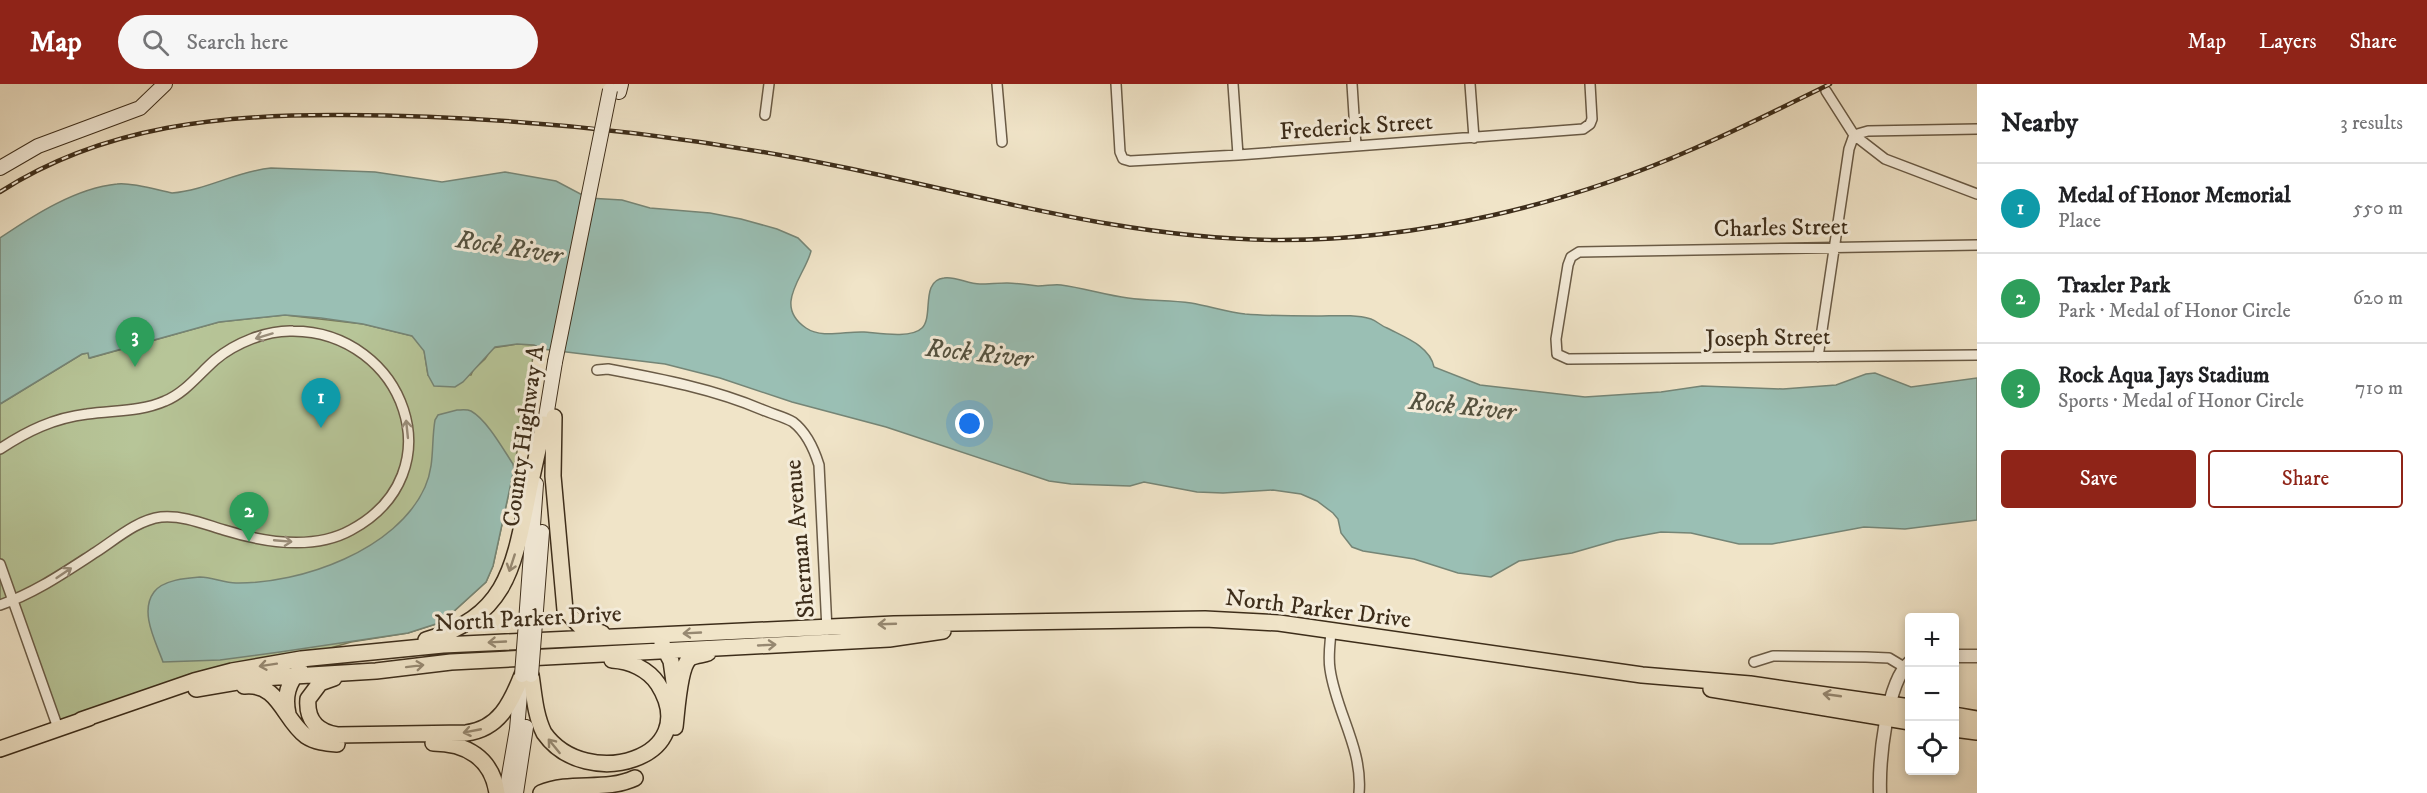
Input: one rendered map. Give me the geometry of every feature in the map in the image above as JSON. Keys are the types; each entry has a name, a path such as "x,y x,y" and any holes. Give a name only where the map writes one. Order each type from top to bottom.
{"main road":[{"path":"0,168 38,146 140,108 165,84"},
{"name":"County Highway A","path":"516,793 530,622 545,487 549,420 615,87"},
{"path":"549,420 566,610 579,626 613,636"},
{"path":"388,650 447,634 463,626 486,609 495,597 510,571 515,556 549,420"},
{"name":"North Parker Drive","path":"0,749 194,681 232,671 330,657 443,645 827,626 1241,620 1642,675 1734,693 1889,711"},
{"name":"North Parker Drive","path":"81,720 165,694 262,678 376,671 451,662 889,639 988,623"},
{"path":"648,635 660,642 666,650 674,676 677,716"},
{"path":"541,793 569,785 614,784 629,781 653,767 670,745 677,716 680,685 688,661 694,656 743,647"},
{"path":"289,716 286,698 294,676 306,664 330,657"},
{"path":"526,675 541,726 551,744 567,759 585,769 606,773 628,771 646,761 660,745 668,725 666,703 655,680 648,673 630,663 567,657"},
{"path":"376,671 328,679 320,683 308,699 309,713 313,723 322,731 338,735 473,732 486,728 497,720 526,675"},
{"name":"County Highway A","path":"506,793 526,675"},
{"path":"217,686 250,685 269,691 305,735 326,743 447,743 464,747 477,756 489,770 497,793"},
{"path":"1889,711 1905,708"},
{"path":"1889,711 1908,721"},
{"path":"1959,715 1977,719"},
{"path":"1959,730 1977,732"}],"street":[{"path":"765,115 769,84"},
{"path":"997,84 1002,142"},
{"name":"Frederick Street","path":"1116,84 1123,159 1130,161 1583,129 1590,124 1592,114 1590,84"},
{"path":"1233,84 1238,155"},
{"path":"1352,84 1356,146"},
{"path":"1470,84 1474,138"},
{"path":"1826,91 1854,135 1885,159 1977,194"},
{"path":"1854,135 1868,131 1977,129"},
{"path":"1818,357 1849,148 1854,135"},
{"name":"Charles Street","path":"1560,357 1556,351 1556,339 1568,265 1571,257 1585,251 1977,245"},
{"path":"0,449 50,422 89,414 137,409 166,401 183,390 226,352 258,336 291,331 332,336 360,351 374,362 403,407 408,432 407,462 400,486 382,509 349,532 306,542 282,542 232,533 176,517 158,518 138,525 54,580 13,601 0,605"},
{"name":"Joseph Street","path":"1560,357 1590,359 1977,355"},
{"name":"Sherman Avenue","path":"597,370 608,369 683,384 742,401 792,422 804,435 814,449 819,465 827,643"},
{"path":"0,564 58,728"},
{"path":"1331,632 1329,667 1332,684 1358,761 1359,793"},
{"path":"1754,662 1773,656 1889,658 1905,663"},
{"path":"1959,656 1977,656"},
{"path":"1880,793 1882,756 1889,711 1896,681 1905,667"}],"green space":[{"path":"285,315 363,324 413,336 424,350 428,375 471,375 492,348 517,344 535,345 514,469 493,566 486,582 442,622 408,633 351,642 58,728 13,601 0,605 0,404 82,354 88,353 90,358 219,322"}],"water":[{"name":"Rock River","path":"271,168 375,172 442,182 505,172 556,181 588,198 622,200 650,208 710,213 777,229 798,238 811,251 791,300 796,319 806,328 819,333 903,334 917,331 925,323 932,285 948,278 980,284 1061,285 1119,297 1191,303 1245,314 1365,317 1422,348 1432,360 1434,367 1480,385 1585,397 1661,392 1702,386 1783,389 1836,385 1875,373 1911,387 1977,378 1977,520 1905,529 1864,527 1772,544 1739,544 1691,533 1661,532 1617,540 1572,553 1519,561 1491,577 1458,573 1414,559 1363,551 1352,547 1341,533 1338,519 1333,513 1317,501 1301,494 1273,490 1197,492 1144,482 1130,486 1049,481 886,427 792,402 720,378 665,364 542,349 534,345 517,344 495,347 463,382 455,387 434,386 428,375 424,351 412,336 363,324 285,315 219,322 89,358 88,353 82,354 0,404 0,238 56,204 86,191 117,184 130,184 172,193"},
{"path":"457,410 471,411 483,421 500,443 514,469 493,566 486,582 442,622 408,633 280,652 220,660 163,662 148,618 150,600 158,588 175,580 194,577 236,583 262,582 289,577 317,570 370,545 393,529 412,509 428,479 432,462 435,420 438,415"}],"railway":[{"path":"0,192 40,169 81,152 123,138 166,128 255,117 409,116 537,123 726,146 852,169 1065,216 1172,233 1281,240 1333,238 1386,234 1492,216 1595,187 1711,141 1830,84"}],"place":[{"name":"Rock Aqua Jays Stadium","path":"135,367"},
{"name":"Medal of Honor Memorial","path":"321,428"},
{"name":"Traxler Park","path":"249,542"}]}
